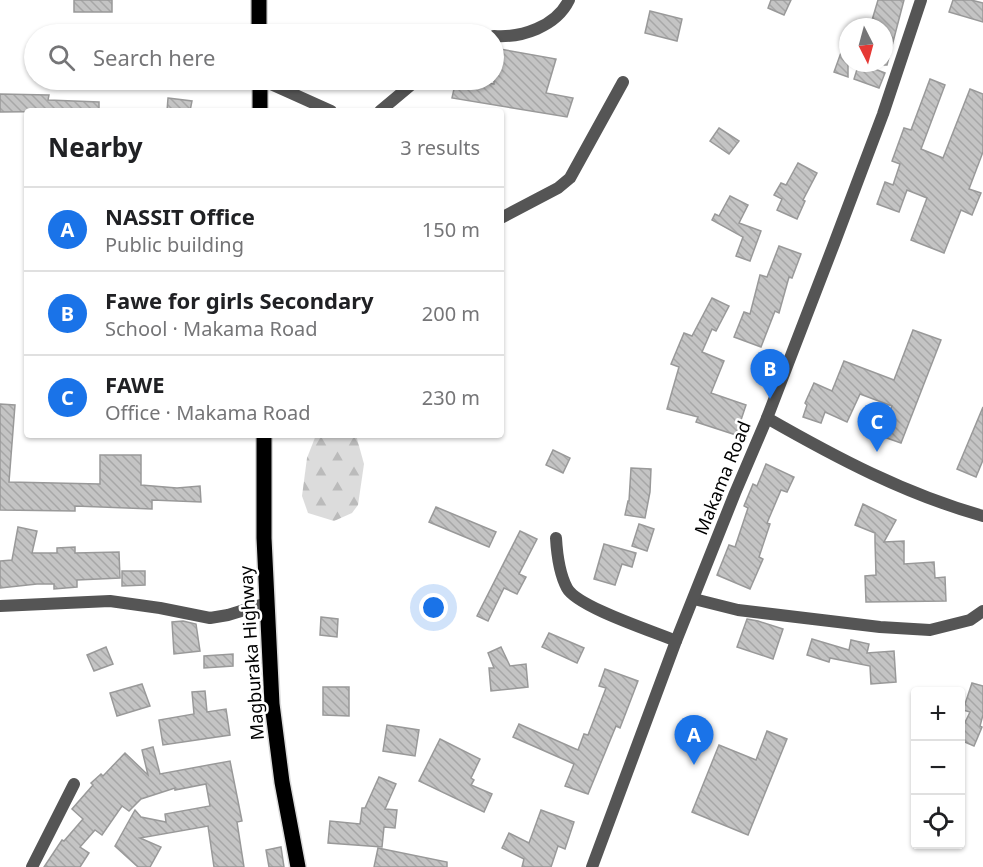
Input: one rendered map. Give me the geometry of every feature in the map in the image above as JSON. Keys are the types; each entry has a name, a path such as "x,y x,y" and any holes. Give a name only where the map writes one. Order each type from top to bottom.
{"main road":[{"path":"259,0 259,24"},
{"path":"260,108 261,90"},
{"name":"Magburaka Highway","path":"264,438 264,538 272,704 282,782 298,867"}],"street":[{"path":"504,37 526,33 541,26 556,17 569,0"},
{"name":"Makama Road","path":"591,867 676,641 767,418 882,114 921,0"},
{"path":"504,216 558,188 570,178 623,82"},
{"path":"284,90 324,108"},
{"path":"384,108 405,90"},
{"path":"767,418 874,477 912,493 983,516"},
{"path":"556,538 557,556 568,591 601,611 676,641"},
{"path":"694,599 738,610 880,627 930,630 970,620 983,611"},
{"path":"0,606 110,601 210,618 267,603"},
{"path":"32,867 74,784"}],"green space":[{"path":"315,438 357,438 364,464 358,505 352,513 334,521 308,513 302,496 307,458"}],"building":[{"path":"74,0 112,0 112,12 74,12"},
{"path":"771,0 791,0 784,15 768,8"},
{"path":"878,0 904,0 893,42 893,18 873,18"},
{"path":"953,0 983,3 983,22 949,12"},
{"path":"650,11 682,19 677,41 645,33"},
{"path":"504,50 556,59 546,93 573,98 567,117 452,98 454,90 504,90"},
{"path":"839,58 839,72 848,72 848,77 834,72"},
{"path":"856,72 885,73 879,88 854,79"},
{"path":"930,79 945,85 921,149 943,158 970,89 983,94 983,152 969,189 981,193 972,215 961,210 944,253 911,240 927,198 907,190 899,212 877,204 885,182 893,185 900,164 892,161 904,128 911,130"},
{"path":"0,94 49,95 48,100 99,102 99,108 24,108 24,112 0,112"},
{"path":"168,98 192,101 191,108 167,108"},
{"path":"719,128 739,141 729,154 710,141"},
{"path":"798,163 817,173 803,200 805,201 797,219 777,210 782,199 774,195 781,183 786,185"},
{"path":"730,196 748,205 739,223 761,231 750,261 736,256 743,237 712,220 715,214 719,216"},
{"path":"779,246 801,254 792,278 789,277 779,313 775,311 761,347 734,337 744,312 750,314 760,275 767,277"},
{"path":"712,298 729,306 716,331 712,329 702,352 724,361 711,393 746,405 736,435 696,422 698,417 667,409 679,367 671,364 684,333 692,336"},
{"path":"913,330 941,340 901,443 881,436 892,406 860,394 847,422 825,412 821,423 803,417 807,405 805,403 814,383 832,391 844,361 894,380"},
{"path":"0,404 15,405 9,482 100,484 100,455 141,455 141,485 177,488 200,486 201,502 152,500 152,509 75,506 75,511 0,510"},
{"path":"983,407 983,460 976,477 957,469"},
{"path":"553,450 570,458 563,473 546,465"},
{"path":"766,464 794,477 787,492 781,490 767,523 770,524 759,557 763,559 750,589 717,575 729,545 735,547 748,508 744,506 753,484 757,486"},
{"path":"631,468 651,469 650,492 645,518 625,515 629,501"},
{"path":"863,504 896,520 884,542 904,541 904,564 934,562 935,578 945,577 946,601 866,602 865,576 876,575 875,533 855,525"},
{"path":"436,507 496,532 489,547 429,522"},
{"path":"639,524 654,529 647,551 632,546"},
{"path":"18,527 37,531 32,553 57,553 57,548 75,547 75,553 119,552 120,578 77,580 77,587 54,589 54,584 0,588 0,561 12,560"},
{"path":"520,531 537,539 519,574 526,577 517,594 504,588 488,621 477,616"},
{"path":"604,544 636,553 632,567 622,564 615,585 594,579"},
{"path":"122,571 145,571 145,585 122,586"},
{"path":"321,617 338,619 337,637 320,635"},
{"path":"747,619 783,629 773,659 737,647"},
{"path":"183,621 196,624 200,651 174,654 172,622"},
{"path":"549,633 584,648 577,663 542,647"},
{"path":"812,639 849,650 851,640 869,644 867,653 894,651 896,682 871,684 870,666 830,658 829,662 807,655"},
{"path":"106,647 113,664 94,671 87,655"},
{"path":"501,647 510,666 526,664 528,687 491,691 489,668 494,668 488,653"},
{"path":"233,654 233,666 204,668 204,656"},
{"path":"605,669 638,681 620,728 616,726 588,794 565,786 574,764 513,737 519,724 578,750 584,734 588,735 606,688 599,686"},
{"path":"972,683 983,686 983,715 980,726 982,727 974,746 965,742 965,722 970,712 965,711"},
{"path":"142,684 150,706 117,716 110,693"},
{"path":"323,687 349,687 349,716 323,715"},
{"path":"205,691 207,712 226,709 230,735 163,745 159,720 194,714 192,692"},
{"path":"387,725 419,730 415,756 383,751"},
{"path":"767,731 787,739 748,835 692,812 719,745 756,760"},
{"path":"440,739 480,759 471,778 474,780 471,785 492,794 484,812 419,781"},
{"path":"153,747 160,774 230,761 242,821 237,822 244,867 214,867 208,826 140,838 161,847 150,867 138,867 115,846 135,810 141,817 166,822 165,814 210,806 206,784 175,790 175,788 141,799 129,811 122,806 102,835 95,830 80,847 89,853 80,867 44,867 62,840 64,841 83,819 72,809 93,785 91,783 101,774 103,776 125,753 148,775 142,750"},
{"path":"379,777 396,784 385,809 397,810 395,828 384,827 382,847 328,843 330,821 360,824 362,808 365,808"},
{"path":"541,810 574,822 565,849 558,846 551,867 522,867 524,859 502,848 509,833 529,843"},
{"path":"281,847 284,867 269,867 266,850"},
{"path":"378,848 447,862 447,867 374,867"}],"place":[{"name":"Fawe for girls Secondary","path":"770,399"},
{"name":"FAWE","path":"877,452"},
{"name":"NASSIT Office","path":"694,765"}]}
